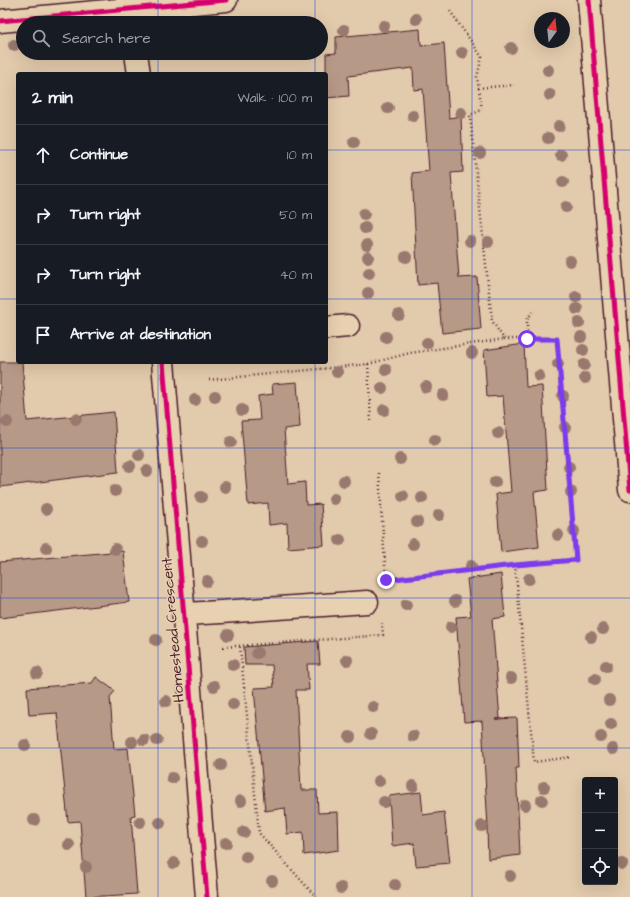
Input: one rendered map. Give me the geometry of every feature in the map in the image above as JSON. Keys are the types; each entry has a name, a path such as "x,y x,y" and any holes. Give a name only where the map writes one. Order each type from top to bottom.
{"street":[{"path":"131,16 226,0"},
{"path":"589,0 630,490"},
{"path":"0,21 16,20"},
{"path":"137,60 139,72"},
{"path":"328,328 348,326"},
{"name":"Homestead Crescent","path":"163,364 207,897"},
{"path":"184,614 367,602"}],"path":[{"path":"450,11 482,57 477,77 482,110 470,115 492,321 504,339"},
{"path":"478,88 514,85"},
{"path":"527,339 527,320 532,312"},
{"path":"209,380 368,364 410,353 504,339 557,339 576,560 515,565 386,580 379,473"},
{"path":"368,364 371,423"},
{"path":"515,565 534,762 571,757"},
{"path":"240,647 259,833 316,897"}],"building":[{"path":"420,29 421,46 444,43 449,118 461,116 463,172 451,173 459,278 477,277 481,329 442,333 437,283 418,285 412,173 429,171 423,89 414,90 413,68 348,76 349,96 328,98 328,72 326,72 326,60 328,60 328,54 336,53 336,37"},
{"path":"524,344 526,387 542,386 548,490 534,492 539,547 501,552 496,494 511,492 503,396 487,397 484,350"},
{"path":"0,362 16,362 16,364 22,364 27,421 114,412 118,472 0,487"},
{"path":"297,382 300,427 284,429 288,484 305,482 306,505 321,504 324,545 288,548 287,523 269,525 268,503 248,505 241,421 260,420 258,396 273,394 272,384"},
{"path":"123,551 129,602 0,618 0,562"},
{"path":"501,574 505,617 492,619 500,719 517,718 519,768 516,768 520,855 488,859 488,828 482,721 464,722 456,617 471,616 467,579"},
{"path":"318,641 320,664 307,664 309,690 296,690 301,790 317,790 318,813 338,812 339,850 304,855 303,832 287,834 285,808 265,811 254,688 274,687 272,665 245,665 244,647"},
{"path":"96,677 115,691 110,697 114,749 128,748 135,815 131,816 137,894 86,897 80,821 68,822 57,713 29,715 27,688 92,683"},
{"path":"421,792 423,815 444,812 450,863 416,866 414,843 392,846 389,796"}],"cycle path":[{"path":"54,16 226,0"},
{"path":"589,0 630,490"},
{"path":"0,21 16,20"},
{"path":"163,364 207,897"}],"route":[{"path":"386,580 515,565 576,560 557,339 527,339"}]}
